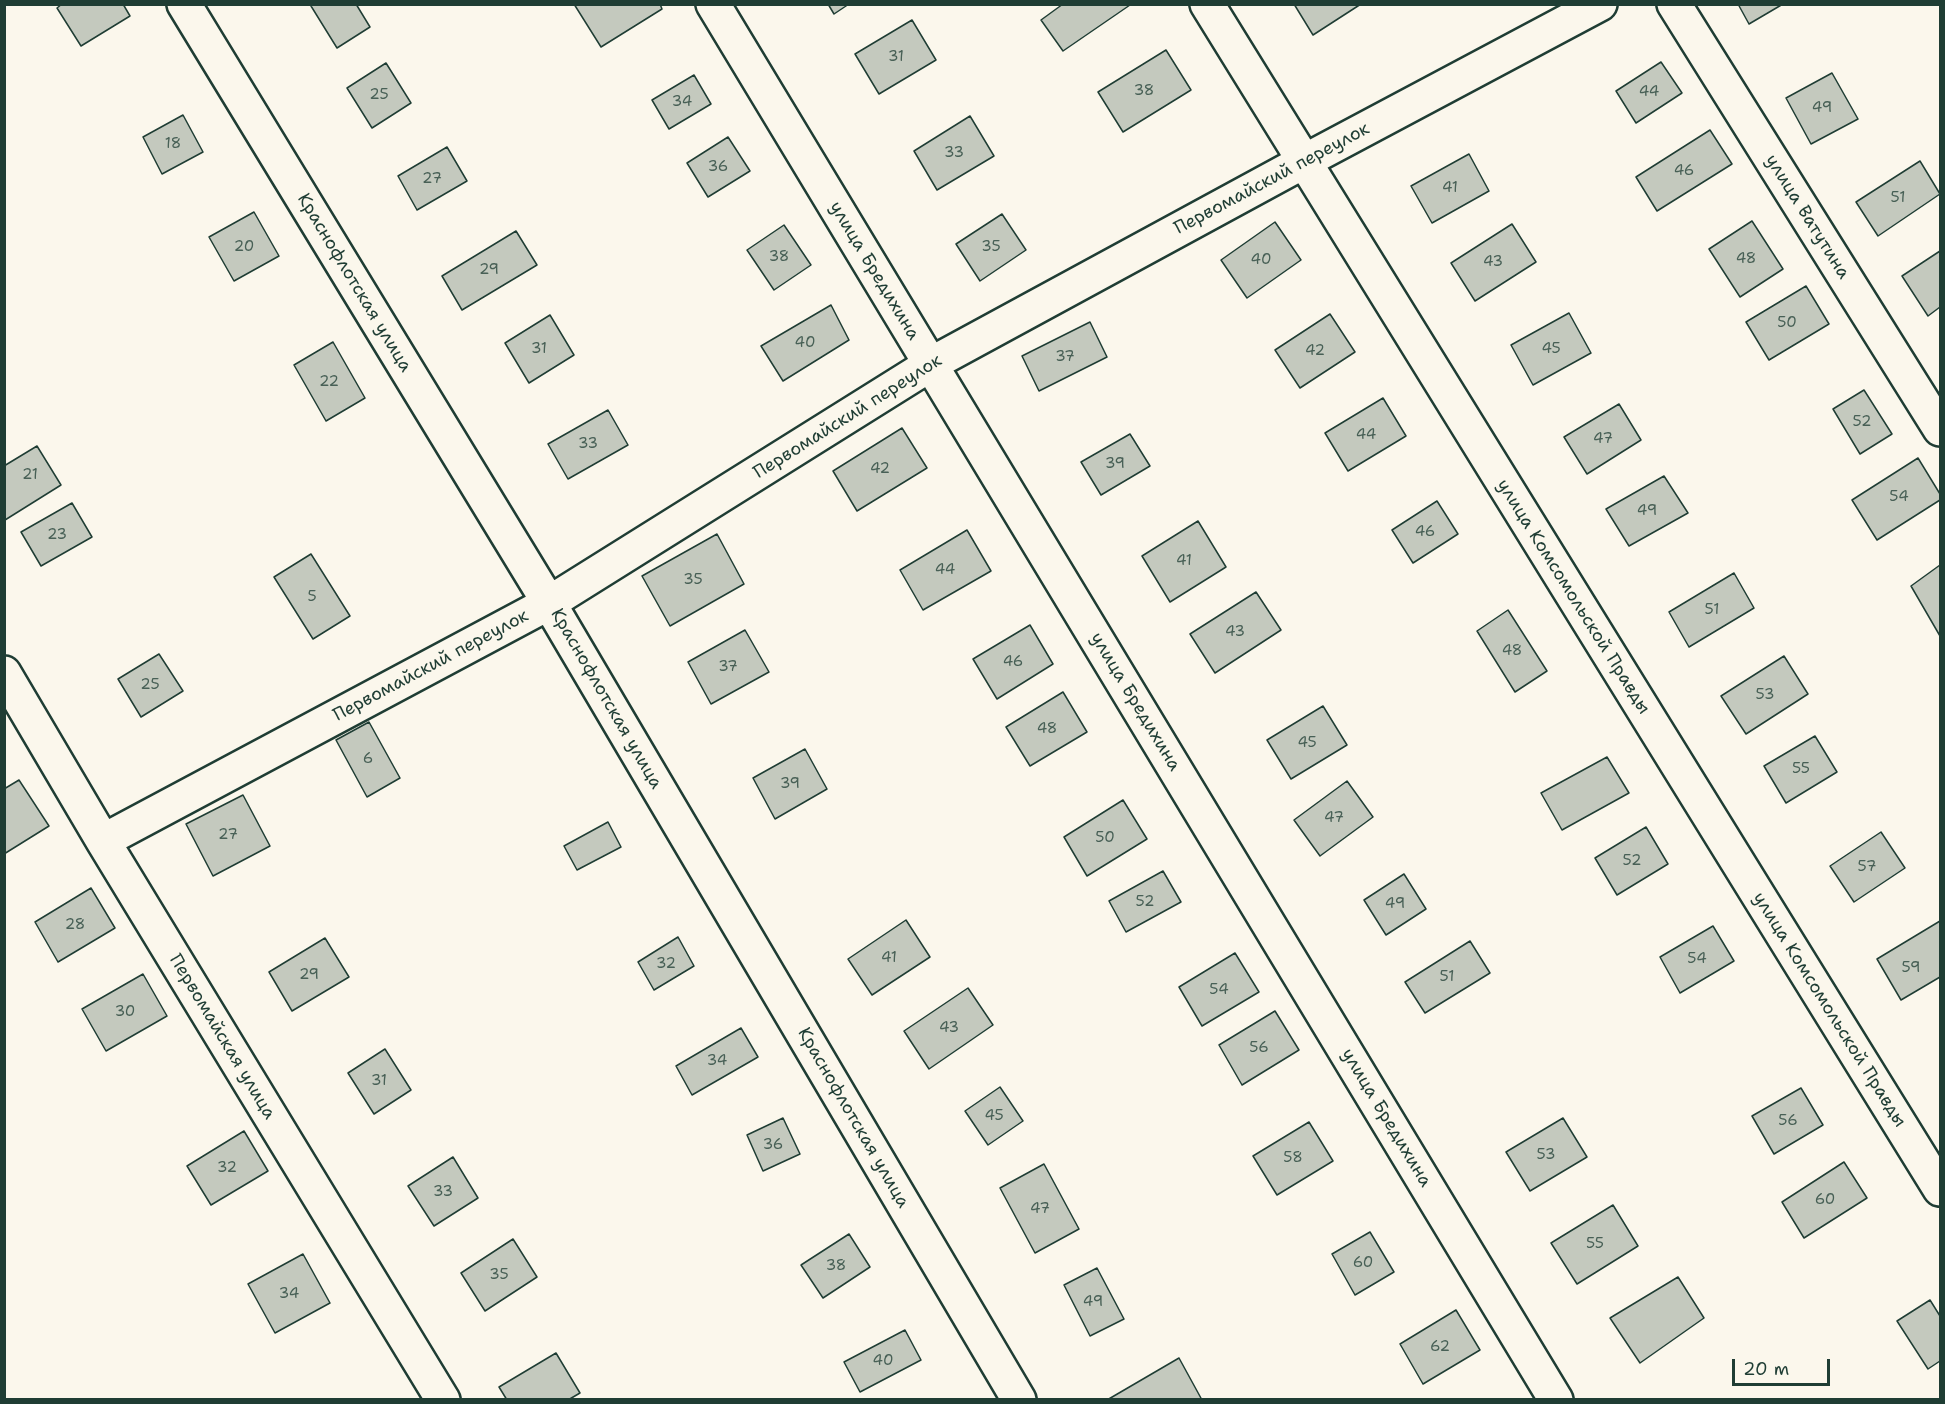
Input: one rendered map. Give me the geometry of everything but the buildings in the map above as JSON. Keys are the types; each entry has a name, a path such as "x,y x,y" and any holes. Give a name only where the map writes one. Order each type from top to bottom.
{"street":[{"name":"Краснофлотская улица","path":"184,4 549,603 1018,1400"},
{"name":"улица Бредихина","path":"713,4 1556,1400"},
{"name":"улица Комсомольской Правды","path":"1207,4 1941,1189"},
{"name":"Первомайский переулок","path":"103,841 549,603 931,364 1600,4"},
{"name":"улица Ватутина","path":"1674,4 1941,429"},
{"name":"Первомайская улица","path":"4,673 103,841 443,1400"}]}
